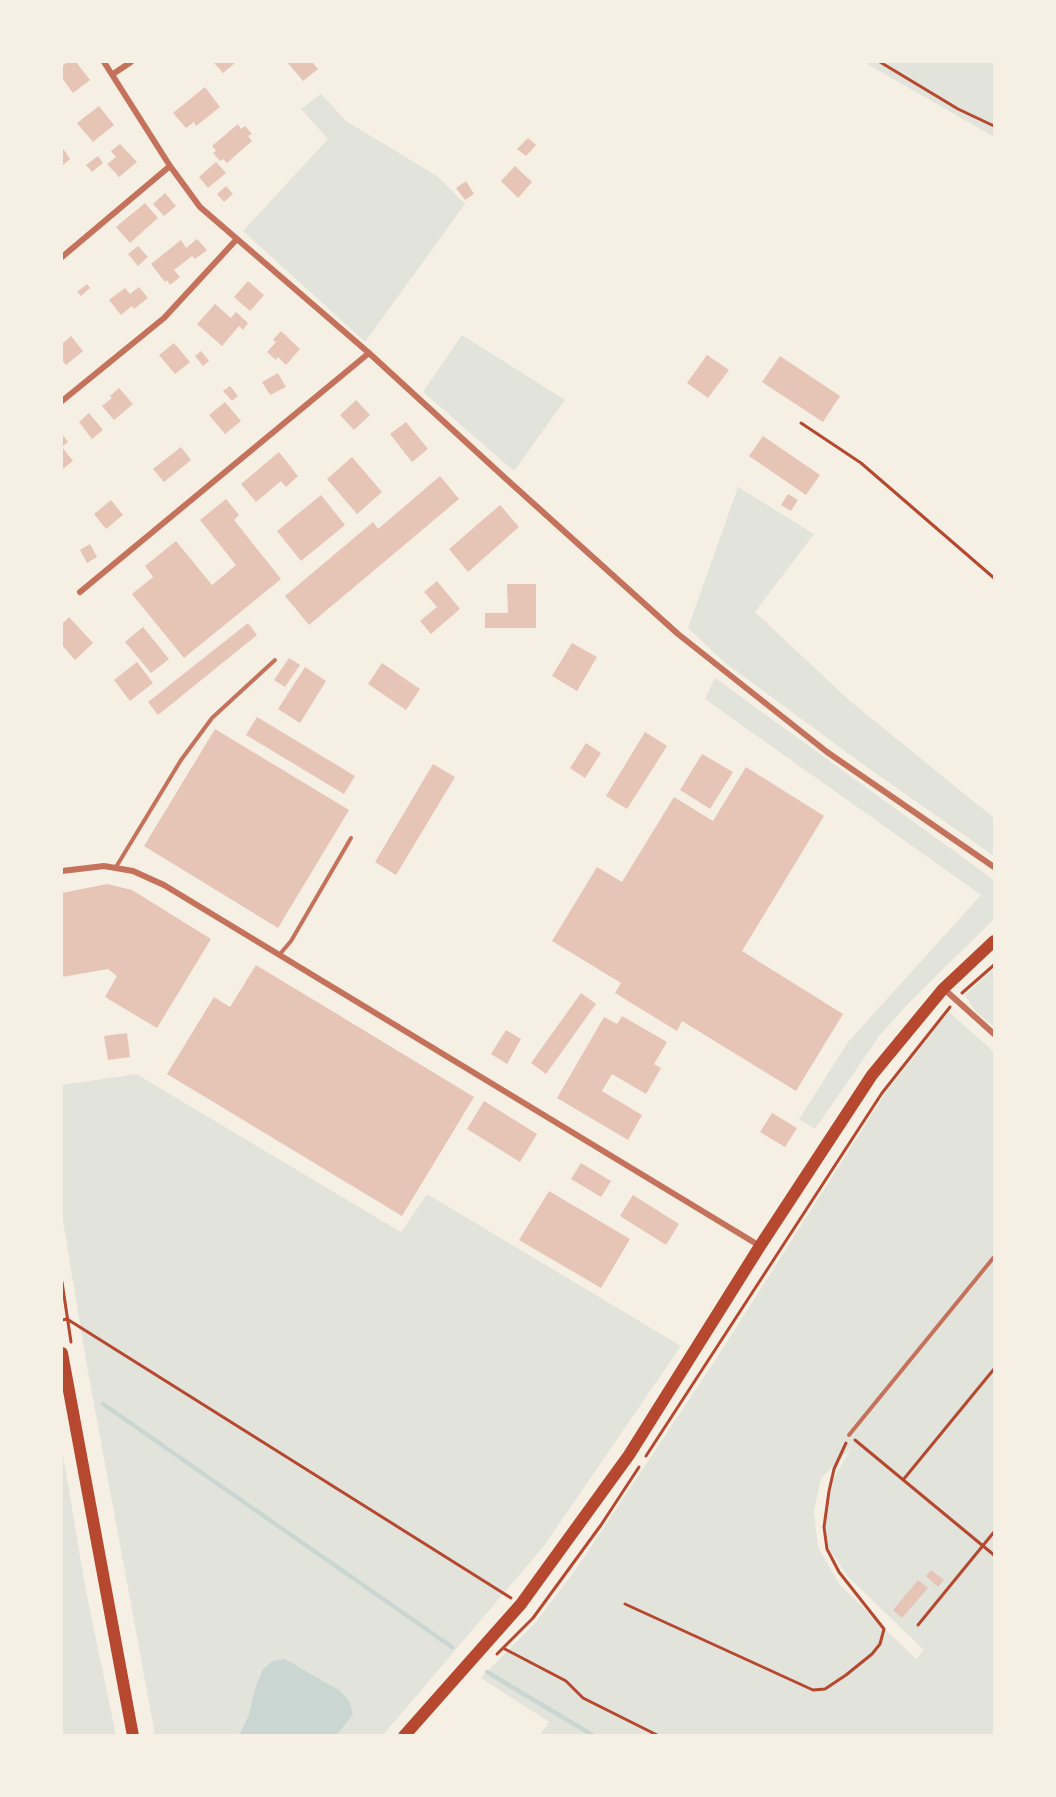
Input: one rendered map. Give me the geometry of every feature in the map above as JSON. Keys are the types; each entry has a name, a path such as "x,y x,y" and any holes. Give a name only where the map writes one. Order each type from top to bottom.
{"main road":[{"path":"404,1736 521,1604 628,1455 760,1246 872,1075 943,989 994,940"},
{"path":"62,1353 133,1736"}],"street":[{"path":"104,62 170,166 200,207 236,240 369,353 678,634 827,752 994,867"},
{"path":"113,74 131,62"},
{"path":"62,257 170,166"},
{"path":"62,401 164,318 236,240"},
{"path":"80,592 369,353"},
{"path":"62,871 104,866 133,871 164,885 760,1246"},
{"path":"943,989 994,1034"}],"lane":[{"path":"116,868 181,760 212,718 275,660"},
{"path":"280,954 291,941 351,838"},
{"path":"849,1436 994,1257"}],"path":[{"path":"880,62 958,109 994,126"},
{"path":"801,423 861,463 994,578"},
{"path":"62,1320 67,1319 521,1604"},
{"path":"903,1480 994,1369"},
{"path":"625,1604 813,1690 825,1689 846,1675 872,1654 880,1644 885,1629 839,1572 827,1550 824,1527 829,1491 834,1470 849,1436 994,1555"},
{"path":"918,1625 994,1532"},
{"path":"503,1648 566,1682 583,1698 658,1736"}],"shaded area":[{"path":"864,62 994,62 994,137 954,114"},
{"path":"321,94 346,121 437,176 465,204 365,342 243,231 328,139 301,109"},
{"path":"462,335 565,400 514,471 423,392"},
{"path":"738,487 814,534 755,612 850,701 994,818 994,856 861,763 724,662 688,628"},
{"path":"715,678 994,880 994,919 880,1035 815,1129 799,1119 848,1042 981,895 705,699"},
{"path":"994,969 994,1027 976,1012 965,995"},
{"path":"949,1012 994,1052 994,1735 540,1735 549,1722 481,1678 535,1623 574,1572 712,1365 885,1094","holes":["851,1448 831,1483 825,1512 828,1547 847,1576 924,1650 916,1659 840,1585 818,1547 814,1511 821,1478"]},
{"path":"136,1074 401,1232 427,1194 681,1346 544,1546 383,1735 337,1735 353,1714 255,1689 248,1717 239,1735 155,1735 87,1366 62,1215 62,1085"},
{"path":"62,1449 86,1591 116,1735 62,1735"},
{"path":"285,1659 340,1691 349,1701 353,1714 337,1735 239,1735 248,1717 263,1669 273,1661"}],"building":[{"path":"68,62 76,62 90,80 73,93 62,78 62,66"},
{"path":"213,62 236,62 223,73"},
{"path":"287,62 312,62 318,69 303,81"},
{"path":"205,87 220,107 196,126 194,122 186,128 173,113"},
{"path":"99,106 114,125 93,142 77,123"},
{"path":"238,124 241,129 245,126 252,134 248,136 252,141 227,163 223,159 220,161 213,153 216,151 212,146"},
{"path":"528,138 536,145 526,156 517,149"},
{"path":"120,144 137,162 119,177 107,164 116,157 111,151"},
{"path":"62,147 70,159 62,166"},
{"path":"98,156 103,163 92,172 86,165"},
{"path":"216,162 226,173 208,188 199,177"},
{"path":"515,166 532,182 518,198 501,181"},
{"path":"466,181 474,194 465,200 456,188"},
{"path":"226,186 233,194 224,202 217,194"},
{"path":"165,193 176,206 164,216 153,204"},
{"path":"145,203 158,218 130,243 116,227"},
{"path":"197,239 207,250 195,259 192,256 174,270 180,277 170,285 167,280 165,282 151,264 181,240 186,248"},
{"path":"138,246 148,257 138,266 128,254"},
{"path":"248,281 264,295 250,311 234,297"},
{"path":"87,284 90,288 81,296 77,292"},
{"path":"139,287 148,298 134,309 132,306 121,315 109,300 125,288 130,294"},
{"path":"215,304 231,318 236,312 248,323 243,330 239,326 222,346 197,324"},
{"path":"281,331 300,349 286,365 278,357 276,360 267,352 276,342 273,340"},
{"path":"71,336 83,351 66,365 62,360 62,344"},
{"path":"174,343 190,362 175,374 159,355"},
{"path":"201,351 209,361 203,366 195,356"},
{"path":"707,355 729,370 708,398 687,383"},
{"path":"780,356 840,396 823,422 762,382"},
{"path":"278,373 286,387 270,395 262,382"},
{"path":"230,386 238,396 232,401 223,391"},
{"path":"119,388 133,404 114,420 102,406"},
{"path":"356,400 370,415 354,430 340,415"},
{"path":"225,402 241,421 225,434 209,415"},
{"path":"89,413 103,430 92,439 79,422"},
{"path":"406,422 428,449 412,462 390,434"},
{"path":"62,434 68,442 62,447"},
{"path":"763,436 820,475 806,495 749,456"},
{"path":"62,447 73,461 63,469 62,466"},
{"path":"181,447 191,460 164,482 153,469"},
{"path":"279,452 298,476 286,487 281,481 256,502 241,484"},
{"path":"352,457 382,492 357,514 327,479"},
{"path":"440,476 459,499 309,625 285,596 373,522 378,529"},
{"path":"788,494 798,500 791,511 781,505"},
{"path":"321,495 345,525 301,561 277,531"},
{"path":"226,499 239,515 234,520 281,579 184,658 132,594 153,577 145,566 176,541 212,585 236,565 200,520"},
{"path":"111,500 123,515 106,529 94,514"},
{"path":"500,505 519,527 468,572 449,549"},
{"path":"90,544 97,557 87,563 80,550"},
{"path":"437,581 460,609 431,634 420,621 437,607 424,592"},
{"path":"507,584 536,584 536,628 485,628 485,613 508,613"},
{"path":"69,617 93,643 75,660 62,645 62,624"},
{"path":"248,623 257,635 158,715 148,702"},
{"path":"143,627 169,659 151,673 125,642"},
{"path":"572,643 597,657 577,691 552,676"},
{"path":"289,658 300,665 285,687 274,680"},
{"path":"137,662 153,683 130,701 114,680"},
{"path":"382,663 420,689 406,710 368,684"},
{"path":"305,667 326,681 300,723 278,709"},
{"path":"257,717 355,776 344,794 246,735"},
{"path":"215,729 349,810 278,928 144,846"},
{"path":"645,732 667,746 627,809 606,796"},
{"path":"586,743 601,753 585,778 570,768"},
{"path":"702,754 733,772 710,809 680,790"},
{"path":"433,764 455,777 396,875 375,862"},
{"path":"746,767 824,816 742,951 843,1014 796,1091 682,1021 677,1031 615,993 621,983 552,941 597,867 622,882 674,797 713,821"},
{"path":"107,884 132,890 211,939 157,1028 105,997 117,976 108,969 62,977 62,893"},
{"path":"256,965 474,1097 402,1216 167,1074 214,997 230,1007"},
{"path":"581,993 596,1004 546,1074 531,1063"},
{"path":"622,1016 667,1042 654,1064 661,1068 646,1094 612,1074 602,1091 642,1115 628,1140 557,1098 604,1017 617,1024"},
{"path":"506,1030 521,1039 507,1064 491,1054"},
{"path":"127,1033 130,1057 108,1060 104,1036"},
{"path":"484,1101 537,1134 520,1162 467,1129"},
{"path":"772,1113 797,1128 785,1147 760,1132"},
{"path":"581,1163 611,1181 601,1197 571,1179"},
{"path":"549,1191 630,1239 601,1288 519,1240"},
{"path":"633,1195 679,1224 666,1245 620,1216"},
{"path":"931,1570 944,1580 938,1587 926,1576"},
{"path":"918,1580 928,1588 902,1618 893,1610"}],"waterway":[{"path":"103,1404 452,1647"},
{"path":"487,1672 594,1736"}]}
